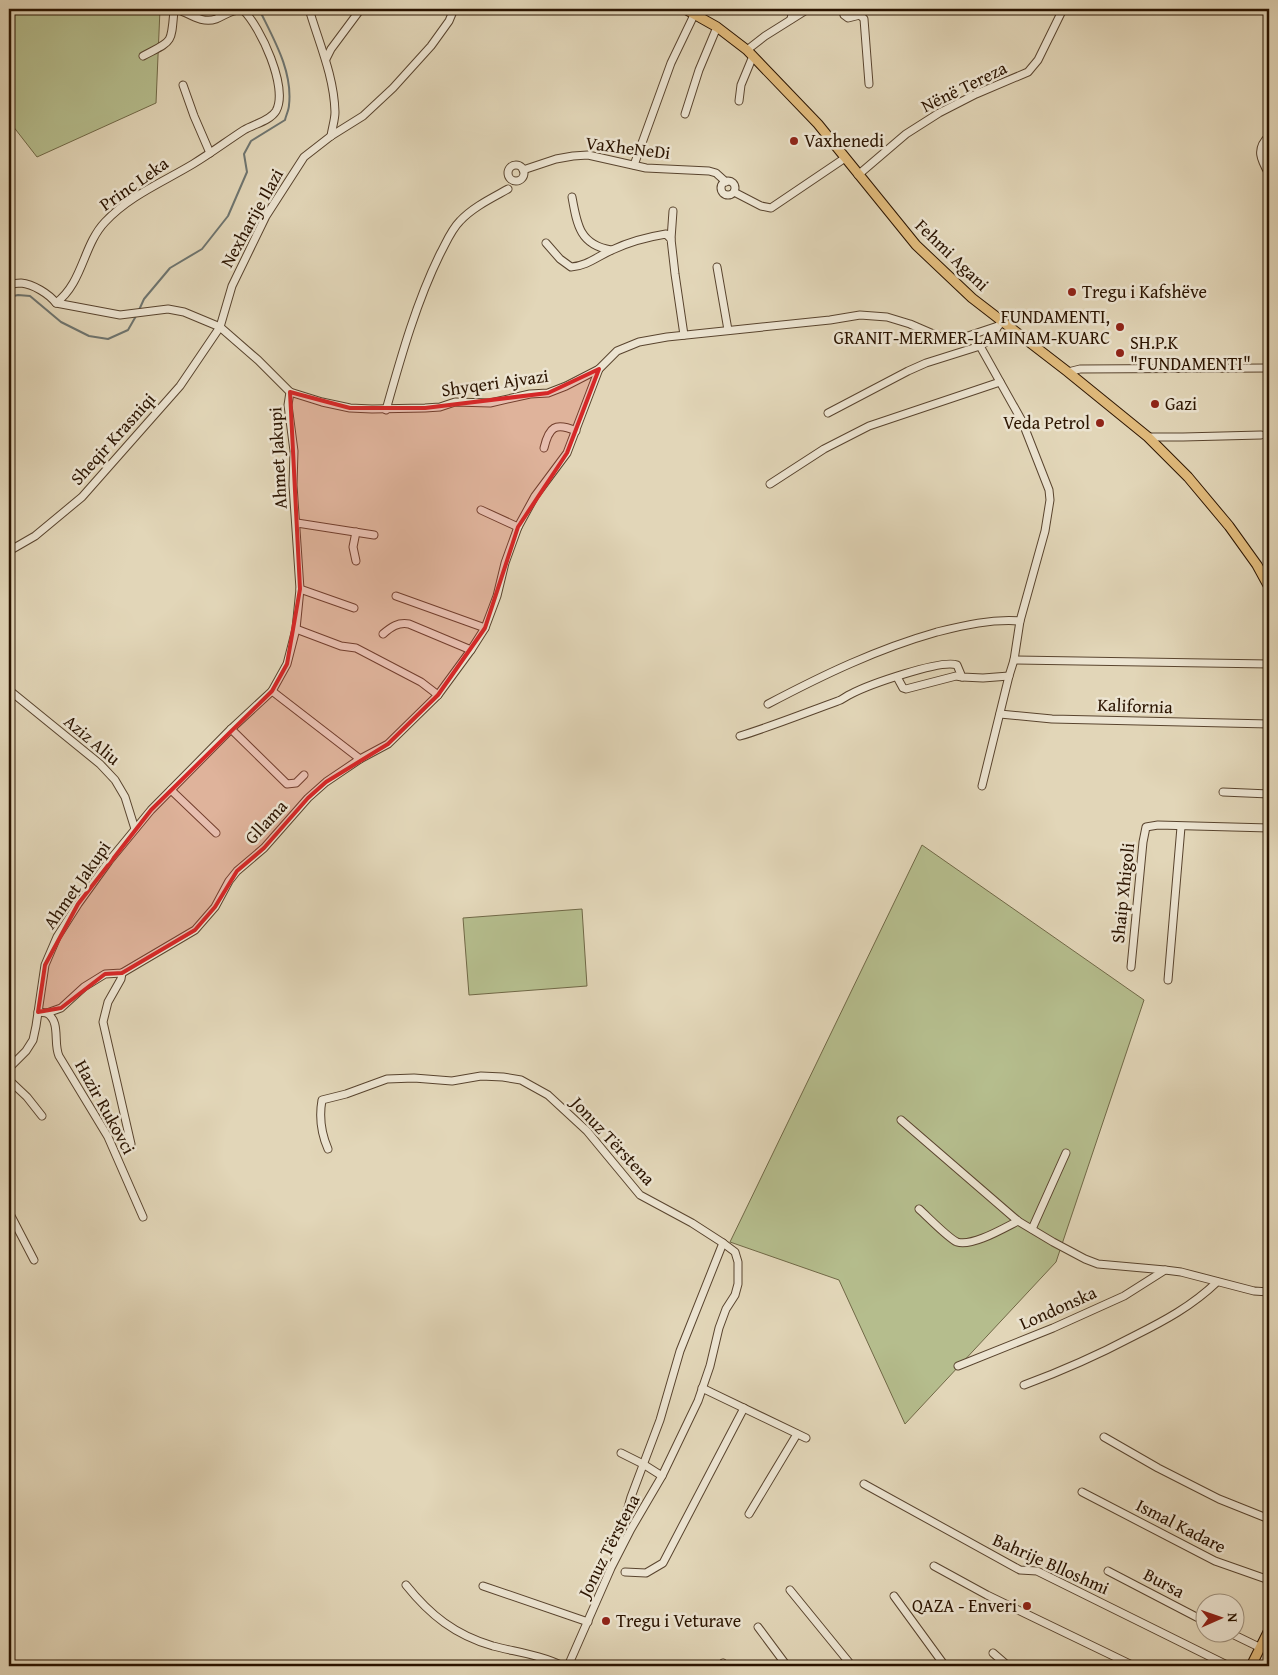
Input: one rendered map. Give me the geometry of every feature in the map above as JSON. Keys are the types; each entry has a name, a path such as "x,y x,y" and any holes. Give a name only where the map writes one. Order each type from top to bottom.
{"main road":[{"name":"Fehmi Agani","path":"685,9 717,27 750,53 818,124 916,245 972,298 1001,324 1068,372 1148,437 1188,477 1229,526 1257,565 1269,586"},
{"path":"1251,1666 1265,1644 1269,1630"}],"street":[{"name":"Princ Leka","path":"56,303 75,282 93,239 104,223 121,208 154,185 276,112 279,103 272,61 266,44 252,20 243,10 237,9 216,18 208,19 192,17 178,9 174,10 172,36 162,47 142,56"},
{"path":"309,9 326,59 335,114 331,136"},
{"name":"Nexharije Ilazi","path":"220,327 232,286 266,216 304,157 331,136 363,116 393,88 431,46 449,21 454,9"},
{"path":"791,19 793,9"},
{"path":"739,101 740,85 750,53 791,19 808,9"},
{"path":"842,9 844,15 848,18 860,15 864,19 869,84"},
{"name":"Nënë Tereza","path":"858,174 906,134 935,116 976,94 1028,72 1038,60 1064,9"},
{"path":"326,59 331,49 360,10"},
{"path":"634,165 671,64 695,14"},
{"path":"685,114 696,79 717,27"},
{"path":"183,85 210,152"},
{"path":"1269,136 1265,140 1260,152 1261,160 1269,174"},
{"name":"VaXheNeDi","path":"523,170 556,159 573,156 600,157 651,168 709,171 721,176 726,182 734,184 734,192"},
{"name":"VaXheNeDi","path":"734,192 761,206 771,208 845,158"},
{"name":"VaXheNeDi","path":"726,182 722,186 722,192 726,195 734,192"},
{"path":"386,410 411,327 430,276 449,236 459,222 469,213 508,189"},
{"path":"572,197 581,232 589,242 612,250"},
{"path":"673,211 671,239 674,274 684,335"},
{"path":"546,242 560,258 572,267 581,266 612,250 646,238 666,234 671,239"},
{"path":"717,267 728,330"},
{"path":"9,285 21,283 32,286 51,296 56,303"},
{"name":"Shyqeri Ajvazi","path":"56,303 120,315 168,309 184,312 220,327 258,360 290,392 350,408 386,410 425,408 455,402 490,403 530,394 548,393 599,369 617,352 639,342 684,335 830,320 860,315 887,317 910,324 947,340 962,338 1001,324"},
{"path":"828,413 908,371 980,346 991,339 1001,324"},
{"name":"Sheqir Krasniqi","path":"9,551 35,536 82,497 180,386 220,327"},
{"path":"980,346 1022,421 1049,490 1050,500 1044,531 1020,621 1014,660 982,786"},
{"path":"1068,372 1080,369 1269,368"},
{"name":"Gllama","path":"47,1013 61,1008 84,987 105,974 122,973 195,930 215,907 229,881 237,871 264,848 308,798 326,782 360,759 388,744 438,695 485,628 518,527 535,496 567,453 599,369"},
{"path":"770,484 824,450 869,426 1000,382"},
{"name":"Ahmet Jakupi","path":"9,1068 26,1051 33,1040 45,964 57,937 99,875 135,829 171,790 231,729 272,691 287,664 296,629 300,589 297,522 293,485 294,451 288,405 290,392"},
{"path":"544,448 547,437 552,429 559,426 576,431"},
{"path":"1148,437 1183,438 1262,435"},
{"path":"480,510 518,527"},
{"name":"Ahmet Jakupi","path":"297,522 374,535"},
{"path":"356,532 353,547 356,561"},
{"path":"300,589 354,608"},
{"path":"396,596 485,628"},
{"path":"768,704 860,658 912,639 971,623 1000,620 1020,621"},
{"path":"383,634 391,627 402,623 409,624 471,650"},
{"path":"296,629 341,646 356,648 421,682 438,695"},
{"path":"1014,660 1269,664"},
{"path":"740,736 782,723 839,701 867,687 897,677 951,663 957,665 962,677"},
{"path":"897,677 903,688 906,688 956,676 983,678 1009,676"},
{"name":"Aziz Aliu","path":"9,690 100,764 116,780 125,797 135,829"},
{"path":"272,691 360,759"},
{"name":"Kalifornia","path":"1000,714 1052,719 1269,724"},
{"path":"231,729 287,784 296,783 304,775"},
{"path":"171,790 216,833"},
{"path":"1223,792 1269,794"},
{"name":"Shaip Xhigoli","path":"1131,967 1146,828 1158,825 1269,828"},
{"path":"1168,980 1181,826"},
{"path":"122,973 121,980 108,1002 103,1022 131,1144"},
{"path":"38,1012 47,1013"},
{"name":"Hazir Rukovci","path":"47,1013 55,1023 56,1049 59,1056 108,1137 143,1217"},
{"name":"Jonuz Tërstena","path":"328,1149 322,1135 320,1116 322,1100 328,1097 346,1094 387,1079 414,1078 452,1081 481,1076 521,1080 548,1095 587,1132 640,1195 692,1223 734,1252 738,1262 738,1284 735,1295 726,1309 719,1328 702,1388 680,1441 611,1568 568,1666"},
{"path":"9,1080 27,1097 42,1116"},
{"name":"Londonska","path":"901,1120 1018,1221 1085,1259 1098,1264 1180,1272 1254,1291 1269,1292"},
{"path":"1032,1229 1066,1154"},
{"path":"919,1209 956,1241 966,1243 997,1232 1018,1221"},
{"path":"9,1212 34,1260"},
{"path":"611,1568 631,1498 660,1420 680,1351 723,1243"},
{"name":"Londonska","path":"958,1366 1053,1328 1124,1296 1166,1270"},
{"path":"1024,1385 1060,1372 1108,1350 1179,1313 1201,1297 1217,1282"},
{"path":"702,1388 806,1438"},
{"name":"Jonuz Tërstena","path":"626,1572 646,1573 663,1563 744,1408"},
{"path":"749,1514 797,1434"},
{"path":"1104,1437 1158,1468 1219,1499 1269,1519"},
{"path":"620,1454 644,1464 662,1476"},
{"name":"Bahrije Blloshmi","path":"864,1484 1020,1570 1037,1571 1229,1666"},
{"name":"Ismal Kadare","path":"1082,1492 1215,1561 1269,1580"},
{"path":"934,1566 987,1595 1134,1666"},
{"name":"Bursa","path":"1108,1571 1196,1617"},
{"path":"406,1585 422,1605 438,1619 464,1635 492,1646 553,1661 563,1666"},
{"name":"Jonuz Tërstena","path":"483,1586 588,1622"},
{"path":"790,1590 852,1666"},
{"path":"894,1596 945,1666"},
{"path":"758,1627 787,1666"},
{"path":"1246,1638 1265,1644"},
{"path":"993,1653 1008,1666"}],"highlighted area":[{"path":"599,369 567,453 518,527 485,628 438,695 388,744 326,782 308,798 264,848 237,871 215,907 195,930 122,973 105,974 61,1008 38,1012 45,965 78,904 151,810 272,691 287,664 300,589 290,392 350,408 425,408 548,393"}],"green space":[{"path":"9,9 160,9 156,103 37,157 9,121"},
{"path":"922,845 1144,1000 1056,1262 905,1424 839,1280 730,1242"},
{"path":"582,909 587,986 469,995 463,918"}],"waterway":[{"path":"139,310 144,299 170,268 202,249 228,216 247,172 244,154 251,141 285,120 289,107 288,80 285,67 276,43 259,9"},
{"path":"9,297 18,295 30,296 61,322 89,336 108,339 128,330 136,316"}],"place":[{"name":"Vaxhenedi","path":"794,141"},
{"name":"Tregu i Kafshëve","path":"1072,292"},
{"name":"FUNDAMENTI, GRANIT-MERMER-LAMINAM-KUARC","path":"1120,327"},
{"name":"SH.P.K \"FUNDAMENTI\"","path":"1120,353"},
{"name":"Gazi","path":"1155,404"},
{"name":"Veda Petrol","path":"1100,423"},
{"name":"QAZA - Enveri","path":"1027,1606"},
{"name":"Tregu i Veturave","path":"606,1621"}]}
